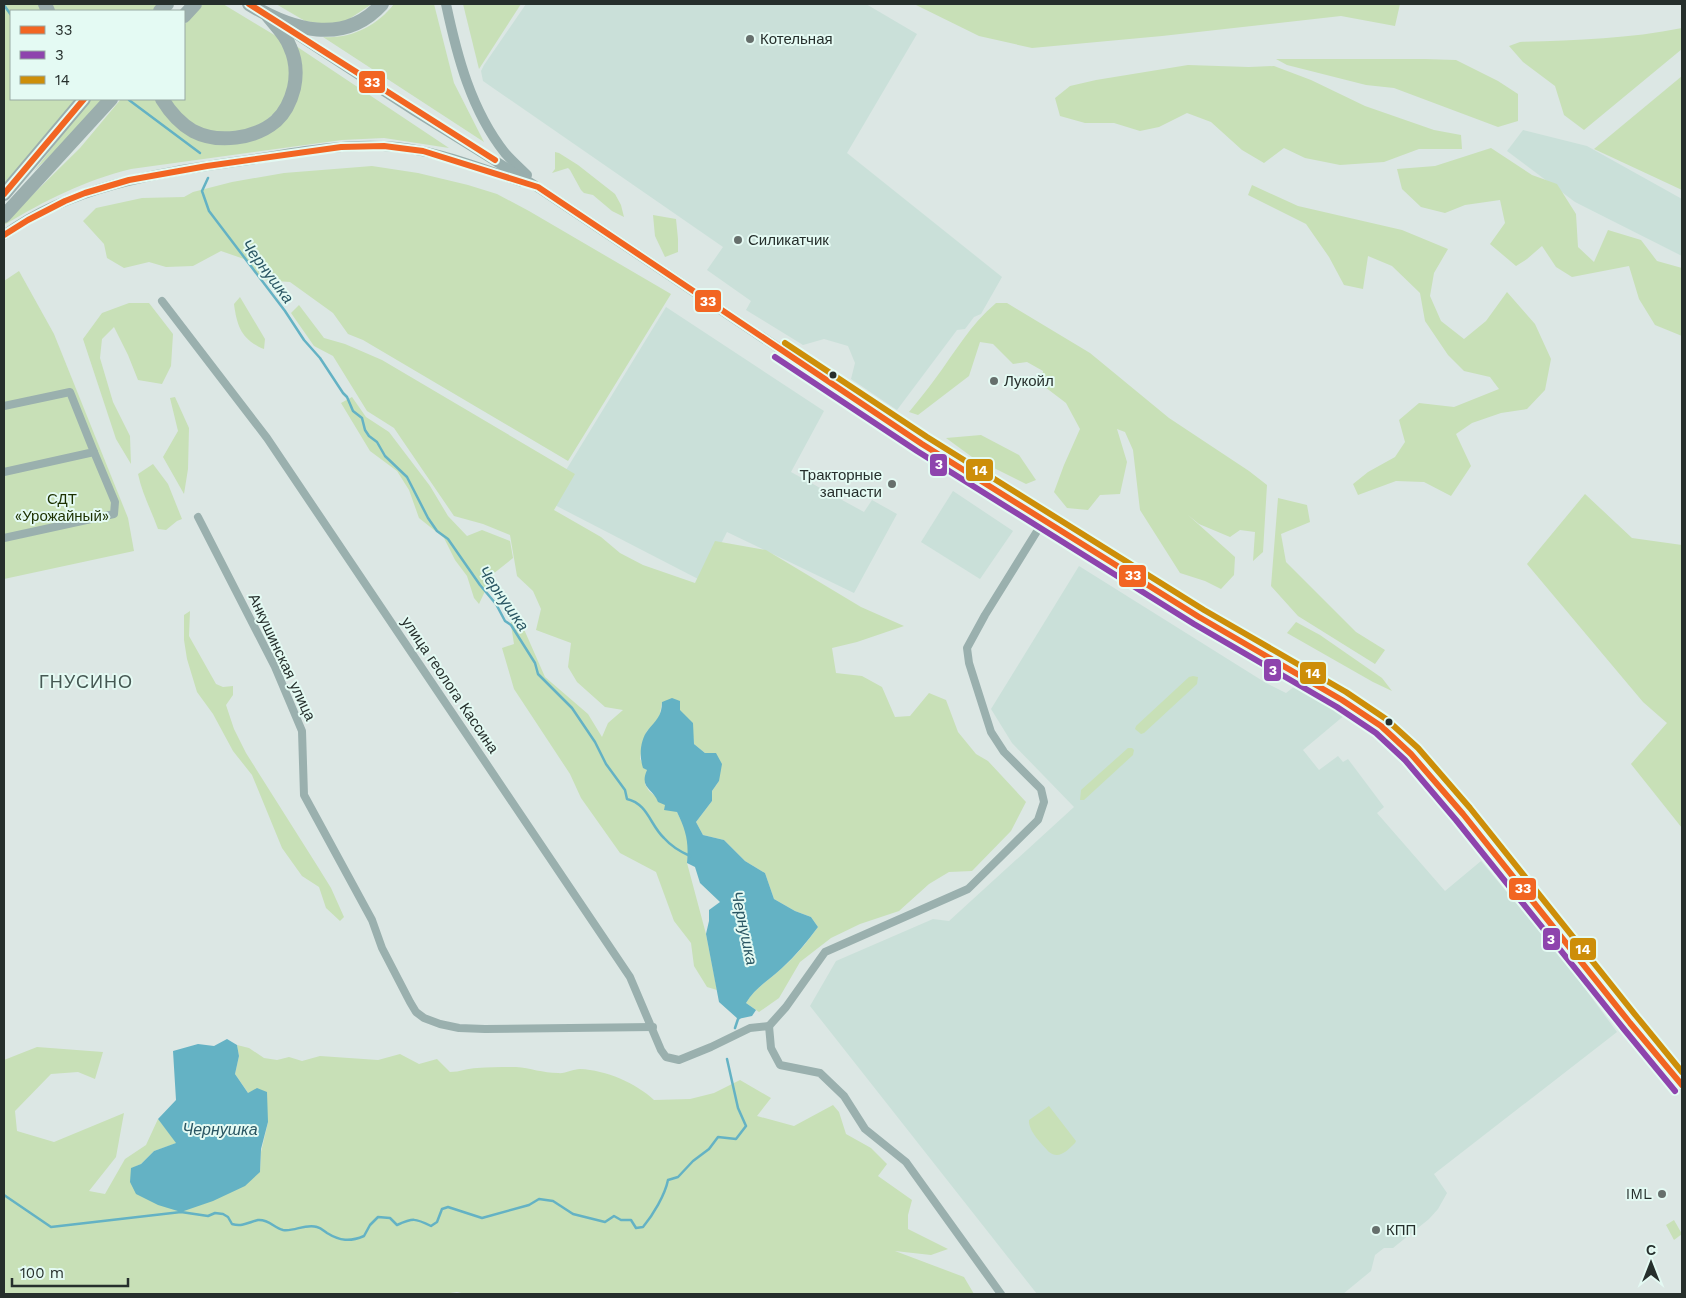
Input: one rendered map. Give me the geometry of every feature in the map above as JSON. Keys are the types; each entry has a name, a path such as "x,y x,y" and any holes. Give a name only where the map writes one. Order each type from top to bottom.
{"highway":[{"path":"185,15 195,4"},
{"path":"249,4 268,16 302,28 317,30 335,30 360,22 382,4"},
{"path":"163,100 169,110 181,122 194,131 208,136 240,137 264,129 276,121 284,112 292,97 296,80 295,65 290,45 268,16"},
{"path":"4,194 83,100"},
{"path":"4,216 111,100"}],"main road":[{"path":"446,4 461,66 482,115 506,154 538,187"},
{"path":"268,16 413,110 538,187 922,444 1199,617 1342,700 1396,738 1463,814 1682,1085"},
{"path":"4,235 65,201 129,180 208,166 341,147 384,146 423,151 538,187"}],"street":[{"name":"улица геолога Кассина","path":"162,301 267,438 630,978 661,1050 666,1057 678,1060 712,1047 750,1028 769,1026"},
{"path":"4,406 70,392 115,502 114,514 4,538"},
{"path":"4,472 94,452"},
{"name":"Анкушинская улица","path":"198,517 279,676 302,731 304,795 372,920 382,948 416,1012 424,1018 440,1024 459,1028 653,1028"},
{"path":"1002,1294 906,1162 865,1129 844,1096 820,1073 780,1065 771,1048 769,1026 786,1007 825,952 968,889 1038,820 1044,802 1041,788 1004,752 991,732 969,664 967,648 985,614 1044,520"}],"shaded area":[{"path":"526,4 866,4 917,34 847,153 1002,277 981,314 974,317 965,329 957,330 897,410 851,379 855,363 848,346 824,339 803,345 746,310 751,301 707,270 723,247 483,81 481,71 484,65"},
{"path":"1523,130 1587,146 1682,199 1682,256 1575,202 1507,151"},
{"path":"666,307 824,411 791,472 864,512 872,500 897,514 854,593 727,532 702,581 547,501"},
{"path":"953,491 1013,531 980,579 921,542"},
{"path":"1079,566 1266,683 1286,693 1295,686 1346,714 1303,750 1319,770 1338,756 1343,762 1348,759 1384,807 1377,813 1445,891 1481,861 1569,967 1617,1032 1434,1174 1447,1193 1438,1209 1429,1219 1393,1248 1384,1248 1375,1255 1371,1271 1343,1294 1037,1294 810,1006 836,961 933,919 949,921 1074,807 1012,743 991,709"}],"green space":[{"path":"4,4 40,4 43,10 10,10 10,100 75,100 4,186"},
{"path":"50,4 161,4 154,10 53,10"},
{"path":"203,4 223,4 276,36 288,53 290,68 288,93 281,106 260,124 247,130 219,132 188,122 168,100 185,100 185,24"},
{"path":"276,4 372,4 346,21 331,25 305,21"},
{"path":"394,4 434,4 454,83 484,142 323,37 344,36 363,29 380,19"},
{"path":"463,4 521,4 479,69"},
{"path":"914,4 1400,4 1395,26 1341,16 1032,48 979,36"},
{"path":"1682,28 1682,49 1584,130 1564,115 1555,86 1523,62 1509,46 1520,42 1622,37"},
{"path":"296,46 449,148 384,138 342,140 131,169 97,179 65,192 4,225 80,148 120,100 159,100 209,141 281,121"},
{"path":"1276,59 1456,60 1498,81 1518,94 1518,121 1498,127 1394,88 1366,85 1287,65"},
{"path":"1188,65 1274,66 1311,80 1365,106 1434,130 1461,135 1462,149 1419,149 1384,162 1340,165 1305,158 1284,148 1264,163 1242,150 1211,122 1187,113 1159,127 1140,131 1114,123 1085,123 1060,116 1055,98 1070,86"},
{"path":"1682,76 1682,190 1594,149"},
{"path":"89,100 104,100 73,134 34,171"},
{"path":"1491,148 1532,175 1557,184 1576,214 1578,247 1594,262 1608,230 1641,240 1657,261 1682,268 1682,336 1655,325 1639,299 1629,266 1572,277 1556,267 1542,246 1516,266 1490,244 1505,223 1500,200 1465,205 1445,213 1421,207 1402,189 1397,169 1435,166"},
{"path":"555,152 578,165 615,194 621,205 624,217 612,211 593,195 584,193 568,168 552,173 555,169"},
{"path":"372,166 418,173 497,194 671,294 568,461 363,340 348,334 333,313 290,282 262,280 247,260 221,251 193,266 166,267 149,262 124,268 107,258 104,244 83,221 96,208 142,198 184,197 193,192 232,182 284,173"},
{"path":"1252,185 1298,206 1402,230 1448,249 1434,273 1430,296 1441,321 1464,339 1486,321 1507,292 1535,324 1551,359 1545,390 1527,409 1501,413 1472,423 1456,434 1471,466 1451,496 1424,482 1396,481 1358,495 1353,484 1368,472 1395,457 1405,442 1399,420 1419,403 1454,407 1499,389 1490,377 1464,371 1448,355 1425,321 1420,293 1392,266 1368,256 1363,289 1344,285 1329,257 1306,224 1248,195"},
{"path":"653,215 676,219 678,252 665,257 655,236"},
{"name":"СДТ «Урожайный»","path":"19,271 54,334 128,518 134,551 4,579 4,281"},
{"path":"240,297 265,339 264,349 250,341 239,326 234,304"},
{"path":"129,303 149,303 173,334 171,366 162,384 138,380 114,327 102,339 100,358 113,402 130,436 131,464 116,439 83,339 102,313"},
{"path":"996,303 1007,303 1090,353 1169,418 1267,485 1263,552 1253,561 1255,532 1240,530 1230,537 1199,524 1188,515 1235,557 1234,575 1221,589 1205,581 1180,573 1140,510 1133,450 1125,432 1117,429 1127,462 1120,494 1100,495 1088,510 1067,508 1054,492 1080,429 1066,403 1041,384 1043,371 1027,362 1013,364 993,344 980,342 969,376 918,415 909,412 971,330"},
{"path":"299,305 324,338 345,344 382,360 575,474 554,510 601,537 620,553 643,565 695,583 715,541 766,550 861,607 904,626 857,642 832,648 836,673 862,676 882,687 895,717 910,716 929,693 946,700 958,732 976,754 988,761 1026,802 1011,831 972,871 949,872 929,884 899,911 860,924 831,938 800,962 779,998 759,1012 746,1003 758,988 792,959 818,927 811,917 795,911 774,899 765,873 745,861 724,840 703,835 696,822 712,801 712,791 719,781 705,753 694,744 692,729 687,718 667,701 662,702 659,720 647,731 642,744 640,759 647,770 645,784 649,791 677,812 685,829 689,845 687,863 706,934 717,990 707,987 694,966 691,943 674,921 656,872 620,853 581,798 570,774 514,689 502,648 514,644 511,625 512,602 545,677 588,714 602,737 608,723 623,710 605,707 577,682 568,667 571,643 536,630 541,609 533,591 517,576 510,535 483,524 454,516 394,428 367,411 333,356 314,346 291,313"},
{"path":"175,397 189,428 188,469 184,494 163,457 178,431 170,398"},
{"path":"352,397 366,417 389,432 430,486 448,516 467,536 482,530 510,541 513,558 493,574 479,604 474,598 467,576 455,560 444,538 419,518 409,490 397,471 370,451 341,403"},
{"path":"981,435 1019,455 1036,480 1026,484 972,457 946,438"},
{"path":"153,464 168,484 182,519 166,530 158,529 144,495 138,474"},
{"path":"1585,494 1632,538 1682,545 1682,828 1631,764 1667,723 1643,702 1527,564"},
{"path":"1278,498 1307,505 1310,522 1281,534 1286,562 1356,632 1385,650 1375,664 1298,616 1271,586"},
{"path":"190,611 189,636 216,684 223,687 233,686 233,695 226,705 234,729 246,753 331,888 344,917 340,921 326,908 319,887 302,876 282,848 252,775 233,751 213,714 197,692 187,659 184,640 184,615"},
{"path":"1296,622 1320,635 1382,678 1392,691 1287,633"},
{"path":"1189,677 1198,677 1197,684 1144,733 1141,734 1135,729"},
{"path":"1128,748 1134,750 1133,755 1084,800 1080,800 1081,790"},
{"path":"237,1045 249,1048 264,1058 277,1060 289,1057 302,1061 320,1056 378,1060 400,1054 419,1064 437,1059 450,1072 496,1067 516,1067 561,1073 577,1069 590,1070 620,1078 654,1100 690,1099 714,1093 740,1080 771,1098 757,1116 794,1126 833,1105 839,1112 846,1134 871,1148 887,1164 878,1176 912,1200 908,1215 908,1229 948,1249 931,1255 895,1251 964,1277 974,1294 466,1294 457,1292 444,1294 4,1294 4,1060 37,1047 103,1052 95,1079 78,1072 51,1074 15,1111 17,1131 54,1142 124,1113 116,1157 89,1191 105,1194 125,1159 146,1145 158,1119 177,1143 154,1151 141,1164 132,1168 260,1172 261,1152 268,1122 235,1074 239,1056"},
{"path":"1049,1106 1076,1141 1060,1155 1049,1152 1036,1137 1029,1124 1029,1120"},
{"path":"1674,1220 1682,1234 1674,1240 1666,1225"}],"water":[{"path":"672,698 680,701 680,710 693,723 694,744 705,753 716,753 722,764 719,781 712,791 712,801 696,822 703,835 724,840 745,861 765,873 774,899 795,911 811,917 818,927 792,959 758,988 746,1003 756,1010 752,1016 738,1019 719,1002 706,934 709,910 720,902 700,883 695,867 687,863 688,848 686,836 677,812 664,810 665,805 658,802 645,781 647,770 643,768 641,758 643,738 660,714 662,702"},
{"name":"Чернушка","path":"227,1039 237,1045 239,1056 235,1074 248,1093 257,1088 267,1092 268,1122 261,1149 260,1172 245,1186 213,1201 181,1212 158,1205 136,1194 130,1182 131,1168 141,1164 154,1151 176,1143 158,1119 176,1100 173,1051 198,1044 214,1046"}],"waterway":[{"path":"4,5 10,14"},
{"path":"129,100 200,153"},
{"name":"Чернушка","path":"208,178 202,191 209,211 285,311 304,340 320,358 347,397 353,411 362,418 365,430 369,436 377,442 385,456 407,477 428,518 437,531 448,539 480,585 496,604 505,621 511,625 535,663 538,674 572,708 595,742 606,764 625,790 627,799 640,805 659,833 670,844 690,856"},
{"name":"Чернушка","path":"735,1028 740,1017"},
{"name":"Чернушка","path":"4,1195 51,1227 181,1212 208,1216 215,1213 223,1214 228,1217 232,1224 236,1225 262,1220 283,1230 313,1226 336,1238 350,1240 364,1236 370,1225 378,1217 390,1218 397,1225 414,1220 431,1226 437,1222 442,1209 448,1207 482,1218 529,1205 539,1199 553,1201 573,1214 605,1222 614,1216 621,1220 631,1220 636,1228 643,1227 658,1205 668,1180 678,1177 693,1161 709,1149 718,1137 736,1139 746,1126 738,1108 727,1059"}],"transit line":[{"name":"33","path":"249,4 495,160"},
{"name":"33","path":"4,194 83,100"},
{"name":"33","path":"4,235 65,201 129,180 207,166 341,147 384,146 423,151 538,187 922,444 1199,617 1342,700 1381,726 1411,754 1463,814 1682,1085"},
{"name":"14","path":"785,343 927,437 1204,610 1346,692 1386,719 1418,748 1470,808 1682,1072"},
{"name":"3","path":"775,357 917,451 1194,624 1337,707 1376,733 1405,760 1456,820 1675,1091"}],"place":[{"name":"Котельная","path":"750,39"},
{"name":"Силикатчик","path":"738,240"},
{"name":"Лукойл","path":"994,381"},
{"name":"Тракторные запчасти","path":"892,484"},
{"name":"IML","path":"1662,1194"},
{"name":"КПП","path":"1376,1230"}],"district":[{"name":"ГНУСИНО","path":"86,682"}]}
